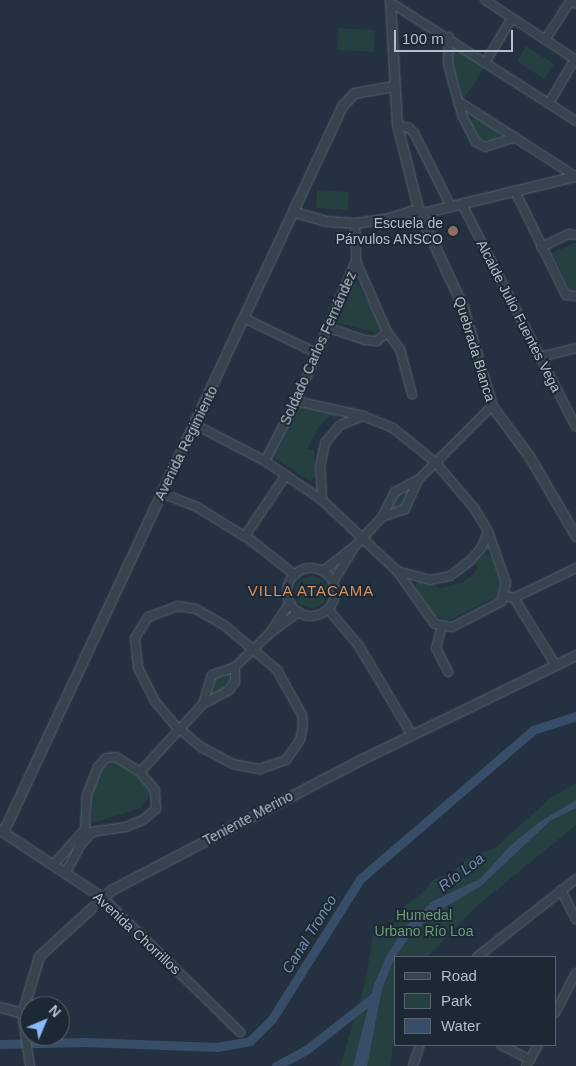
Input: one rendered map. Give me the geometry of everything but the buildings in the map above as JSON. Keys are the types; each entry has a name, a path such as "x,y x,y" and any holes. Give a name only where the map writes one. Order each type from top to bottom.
{"street":[{"path":"485,0 575,60 549,103"},
{"path":"545,40 572,0 576,3"},
{"path":"390,1 449,37 576,121"},
{"name":"Quebrada Blanca","path":"390,1 393,86 397,125 419,212 464,307 492,406 529,456 572,522 576,536"},
{"path":"486,61 512,18"},
{"path":"449,37 448,63 458,101 476,142 485,147 515,137"},
{"name":"Avenida Regimiento","path":"2,831 161,493 196,424 347,98 354,93 393,86"},
{"path":"458,101 576,176"},
{"path":"397,125 410,128 414,133 451,207"},
{"path":"295,212 328,221 355,223 385,219 412,211 419,212 451,207 576,176"},
{"path":"515,191 566,295 576,296"},
{"name":"Alcalde Julio Fuentes Vega","path":"462,204 576,427"},
{"path":"355,223 356,261 387,332 400,349 412,394"},
{"path":"541,247 569,234 576,235"},
{"name":"Soldado Carlos Fernández","path":"265,461 296,401 326,327 356,261"},
{"path":"244,318 316,353"},
{"path":"326,327 365,340 377,341 387,332"},
{"path":"540,357 576,348"},
{"path":"196,424 265,461 322,500 397,571 430,618 442,626 459,624 494,606 504,596 506,583 488,531 474,508 435,462 393,428 364,416 296,401"},
{"path":"333,582 356,545 382,516 395,492 418,480 492,406"},
{"path":"322,500 320,467 325,443 340,425 364,416"},
{"path":"245,536 286,475"},
{"path":"382,516 405,510 418,480"},
{"path":"161,493 197,507 245,536 295,575"},
{"path":"397,571 430,580 450,576 462,570 476,554 488,531"},
{"path":"323,571 356,545"},
{"path":"308,568 323,571 333,582 335,597 328,609 314,616 299,612 290,602 288,588 295,575 308,568"},
{"path":"504,596 514,598 576,568"},
{"path":"514,598 555,664"},
{"path":"270,633 290,602"},
{"path":"190,607 224,624 277,670 302,715 300,740 286,760 272,767 250,770 219,758 179,729 155,701 138,667 135,638 144,621 165,608 190,607"},
{"path":"328,609 359,646 412,735"},
{"path":"203,704 212,676 236,667 270,633 299,612"},
{"path":"442,626 436,648 448,672"},
{"name":"Teniente Merino","path":"27,996 39,956 111,890 412,735 576,655"},
{"path":"140,772 203,704 229,690 235,682 236,667"},
{"path":"54,864 79,839 85,826 83,813 87,795 102,761 116,757 140,772 157,792 155,811 126,826 92,832 80,846 66,872"},
{"path":"85,826 92,832"},
{"name":"Avenida Chorrillos","path":"2,831 66,872 102,898 240,1032"},
{"path":"480,956 576,878"},
{"path":"561,890 576,919"},
{"path":"558,999 576,973"},
{"path":"0,1007 20,1012"},
{"name":"Teniente Merino","path":"27,1046 30,1066"},
{"path":"413,1066 420,1046"},
{"path":"502,1046 528,1063 537,1046"}],"green space":[{"path":"339,28 375,30 374,52 337,50"},
{"path":"453,44 486,65 464,99 453,71"},
{"path":"526,46 554,64 544,79 517,61"},
{"path":"473,117 477,117 500,131 498,138 489,141 477,137 470,122"},
{"path":"317,190 349,192 348,210 316,208"},
{"path":"576,242 576,290 571,292 552,253"},
{"path":"355,279 381,326 376,333 335,322 334,316"},
{"path":"297,406 327,409 336,416 335,420 331,416 320,425 309,445 308,449 314,450 315,477 311,482 271,456"},
{"path":"414,485 412,495 399,509 388,513 392,500 404,488"},
{"path":"485,553 491,557 501,584 497,597 450,620 436,617 415,589 417,581 435,583 438,589 461,583 473,575 478,567 474,564"},
{"path":"311,576 317,577 322,581 326,586 326,598 322,603 317,607 311,608 305,607 300,603 296,598 295,592 296,586 300,581 305,577"},
{"path":"224,672 231,673 231,679 222,691 208,697 212,682"},
{"path":"117,762 134,773 147,786 151,795 141,808 93,823 90,794 102,767"},
{"name":"Humedal Urbano Río Loa","path":"576,783 576,825 478,905 428,956 394,956 394,1039 390,1066 340,1066 365,983 373,934 385,933 400,916 403,907 421,894 434,879 452,873 467,859 495,848 548,800"}],"water":[{"path":"576,800 576,808 550,821 481,886 435,913 411,935 394,956 382,989 367,1066 353,1066 374,985 387,955 405,927 433,901 480,879 509,847 538,823"}],"waterway":[{"name":"Canal Tronco","path":"0,1044 85,1042 217,1047 250,1041 272,1019 360,879 533,730 576,716"},
{"path":"276,1066 306,1050 375,996"}],"place":[{"name":"Escuela de Párvulos ANSCO","path":"453,231"}],"district":[{"name":"VILLA ATACAMA","path":"311,591"}],"water label":[{"name":"Río Loa","path":"461,872"}]}
